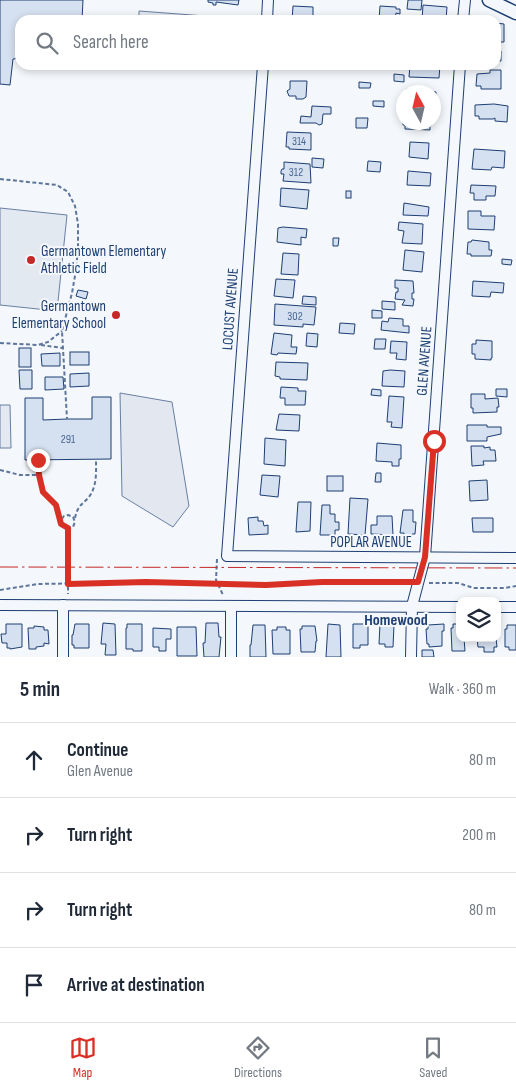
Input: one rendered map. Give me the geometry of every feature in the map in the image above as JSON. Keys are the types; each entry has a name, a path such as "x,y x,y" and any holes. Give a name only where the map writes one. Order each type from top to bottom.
{"street":[{"path":"267,15 268,0"},
{"path":"464,15 465,0"},
{"path":"489,0 516,13"},
{"name":"LOCUST AVENUE","path":"222,555 263,70"},
{"name":"GLEN AVENUE","path":"411,657 412,606 425,557 460,70"},
{"name":"POPLAR AVENUE","path":"222,555 516,558"},
{"path":"0,605 456,606"},
{"path":"63,605 63,657"},
{"path":"227,606 231,657"},
{"path":"501,607 516,607"}],"path":[{"path":"0,179 57,185 68,192 73,199 78,224 78,247 72,293 62,330 67,419"},
{"path":"38,345 48,342 62,330"},
{"path":"0,343 64,348"},
{"path":"68,528 72,527 80,504 92,492 95,481 96,459"},
{"path":"38,460 43,492 56,505 62,526 68,528"},
{"path":"0,470 20,475 39,475"},
{"path":"61,520 64,516 68,515 74,520"},
{"path":"68,528 68,584"},
{"path":"222,555 216,568 217,584 227,606"},
{"path":"0,590 30,584 146,582 266,585 322,582 418,582 458,583 474,588 516,586"}],"shaded area":[{"path":"139,11 192,15 139,15"},
{"name":"Germantown Elementary Athletic Field","path":"0,208 67,215 57,311 0,305"},
{"path":"120,393 172,402 189,506 173,527 122,496"},
{"path":"0,405 10,405 11,448 0,448"}],"building":[{"path":"0,0 83,0 82,15 15,15 15,59 13,59 10,85 0,84"},
{"path":"208,0 239,0 238,5 216,2 216,5 213,5"},
{"path":"408,0 422,0 421,10 407,9"},
{"path":"423,5 447,7 446,15 422,15"},
{"path":"293,6 313,7 313,15 292,15"},
{"path":"380,6 400,9 400,14 379,15"},
{"path":"501,24 504,24 504,42 501,42"},
{"path":"410,70 440,70 439,78 409,77"},
{"path":"490,70 501,70 501,89 481,89 481,86 476,86 477,74 490,73"},
{"path":"394,74 404,75 404,82 394,81"},
{"path":"290,81 307,81 306,97 296,99 296,96 289,96 287,91 290,89"},
{"path":"359,82 371,83 370,88 359,88"},
{"path":"373,101 384,101 384,107 373,106"},
{"path":"494,104 508,106 507,122 495,121 495,118 479,119 479,116 475,116 475,105"},
{"path":"312,106 331,107 331,114 323,114 322,124 319,125 316,123 300,123 301,116 311,117"},
{"path":"356,118 368,118 367,128 356,128"},
{"path":"287,132 311,133 311,150 289,149 289,147 286,147"},
{"path":"410,142 429,143 428,159 409,157"},
{"path":"474,149 505,151 504,168 492,167 491,170 472,169"},
{"path":"312,158 324,159 323,168 312,167"},
{"path":"368,161 381,162 380,172 367,171"},
{"path":"284,162 310,164 311,183 283,181 284,174 281,174 281,171 284,169"},
{"path":"408,171 431,173 430,186 407,185"},
{"path":"471,185 496,186 495,196 486,196 486,200 474,200 474,193 470,193"},
{"path":"281,188 309,190 307,209 280,206"},
{"path":"346,191 351,191 351,198 346,198"},
{"path":"404,203 429,207 428,216 403,215"},
{"path":"468,211 481,211 481,216 495,216 494,230 468,229"},
{"path":"399,222 423,224 422,244 402,243 404,231 398,230"},
{"path":"278,228 307,229 306,238 301,237 301,245 277,242"},
{"path":"333,238 339,238 338,246 333,246"},
{"path":"472,240 489,242 489,250 492,250 491,256 471,256 471,254 467,254 468,242"},
{"path":"405,250 424,252 422,272 403,270"},
{"path":"283,253 299,254 298,275 281,274"},
{"path":"502,259 512,260 511,265 502,264"},
{"path":"276,279 295,280 293,298 274,296"},
{"path":"395,280 413,281 413,306 402,305 405,300 395,299 398,288 395,288"},
{"path":"473,281 504,283 503,293 491,292 490,297 472,296"},
{"path":"78,290 88,292 86,299 76,296"},
{"path":"303,296 316,297 316,305 302,304"},
{"path":"382,301 395,302 395,310 382,309"},
{"path":"275,304 316,307 314,325 303,324 303,327 274,325"},
{"path":"372,310 382,311 382,318 372,318"},
{"path":"389,318 403,319 403,326 409,326 409,333 381,330 382,321 388,322"},
{"path":"340,323 355,324 354,334 339,333"},
{"path":"274,333 292,335 291,347 297,347 296,354 271,354"},
{"path":"307,333 318,334 317,347 306,346"},
{"path":"375,339 386,339 385,349 374,349"},
{"path":"476,340 492,341 491,360 475,359 475,354 472,354 472,344 476,344"},
{"path":"391,341 407,342 406,360 396,359 397,353 390,353"},
{"path":"19,348 31,348 31,367 19,367"},
{"path":"70,352 89,352 89,365 70,365"},
{"path":"60,353 60,366 42,366 41,354"},
{"path":"276,362 308,363 307,380 280,379 280,377 275,376"},
{"path":"19,370 32,370 32,389 20,389"},
{"path":"383,371 405,371 404,387 382,386"},
{"path":"89,373 89,386 70,387 70,374"},
{"path":"45,377 63,377 64,389 45,390"},
{"path":"281,387 298,388 298,391 306,391 305,405 285,405 285,398 280,398"},
{"path":"372,389 381,390 381,396 371,395"},
{"path":"496,389 507,389 507,397 496,396"},
{"path":"471,394 485,394 485,399 498,398 499,407 497,407 497,412 473,413"},
{"path":"389,396 404,397 402,428 391,427 392,422 387,422"},
{"path":"92,397 111,397 111,459 25,460 25,398 43,398 43,420 92,419"},
{"path":"279,414 300,415 299,431 276,430"},
{"path":"467,425 501,427 501,434 487,437 487,441 467,441"},
{"path":"265,438 286,440 285,466 264,464"},
{"path":"377,443 401,445 399,466 392,466 392,462 376,461"},
{"path":"471,446 490,447 490,450 495,450 496,461 483,461 484,465 472,466"},
{"path":"376,473 381,473 381,482 375,482"},
{"path":"262,475 280,476 278,497 260,495"},
{"path":"327,476 343,476 343,491 327,491"},
{"path":"487,480 488,500 470,501 469,481"},
{"path":"350,498 368,499 365,535 348,534"},
{"path":"298,502 311,502 310,531 296,532"},
{"path":"322,505 330,505 330,514 335,514 335,522 339,522 339,530 335,530 335,535 320,535"},
{"path":"403,510 413,510 413,522 416,522 415,534 412,534 412,536 404,536 404,533 400,533"},
{"path":"377,516 392,516 393,535 371,534 371,525 377,525"},
{"path":"258,517 258,521 263,521 264,526 268,525 268,534 249,535 248,518"},
{"path":"472,518 493,518 493,532 473,532"},
{"path":"103,623 115,624 116,655 105,655 106,644 101,644"},
{"path":"206,623 218,623 219,637 221,637 219,657 204,657 203,643 205,643"},
{"path":"6,624 22,624 22,647 10,649 7,648 7,643 2,643 1,634 6,634"},
{"path":"75,624 89,624 89,648 74,648 74,645 72,645"},
{"path":"127,624 142,624 142,651 126,649"},
{"path":"328,624 340,625 341,657 326,657"},
{"path":"353,624 368,624 368,645 360,645 360,648 353,648"},
{"path":"380,624 394,625 393,647 385,647 385,644 379,644"},
{"path":"444,624 442,646 429,647 426,629 428,629 428,625"},
{"path":"453,624 456,624 456,642 464,642 465,651 452,651 451,628 453,628"},
{"path":"253,625 265,625 266,657 250,657"},
{"path":"507,625 516,625 516,650 509,650 509,647 505,647 505,629 507,629"},
{"path":"34,626 44,627 44,630 48,630 49,644 44,643 44,646 29,649 28,628 34,628"},
{"path":"302,626 315,626 317,641 315,652 301,652 300,629 302,629"},
{"path":"177,627 196,627 197,656 177,656"},
{"path":"277,627 286,627 286,630 290,630 290,654 273,654 272,630 277,630"},
{"path":"153,628 171,629 171,639 166,639 166,651 159,651 159,647 153,647"},
{"path":"477,642 496,642 497,647 494,647 494,652 484,652 484,647 478,647"},
{"path":"422,650 433,650 434,657 422,657"}],"power":[{"path":"0,567 516,568"}],"place":[{"name":"Germantown Elementary Athletic Field","path":"31,260"},
{"name":"Germantown Elementary School","path":"116,315"}],"district":[{"name":"Homewood","path":"396,619"}],"route":[{"path":"38,460 43,492 56,505 62,526 68,528 68,584 146,582 266,585 322,582 418,582 425,557 434,441"}]}
